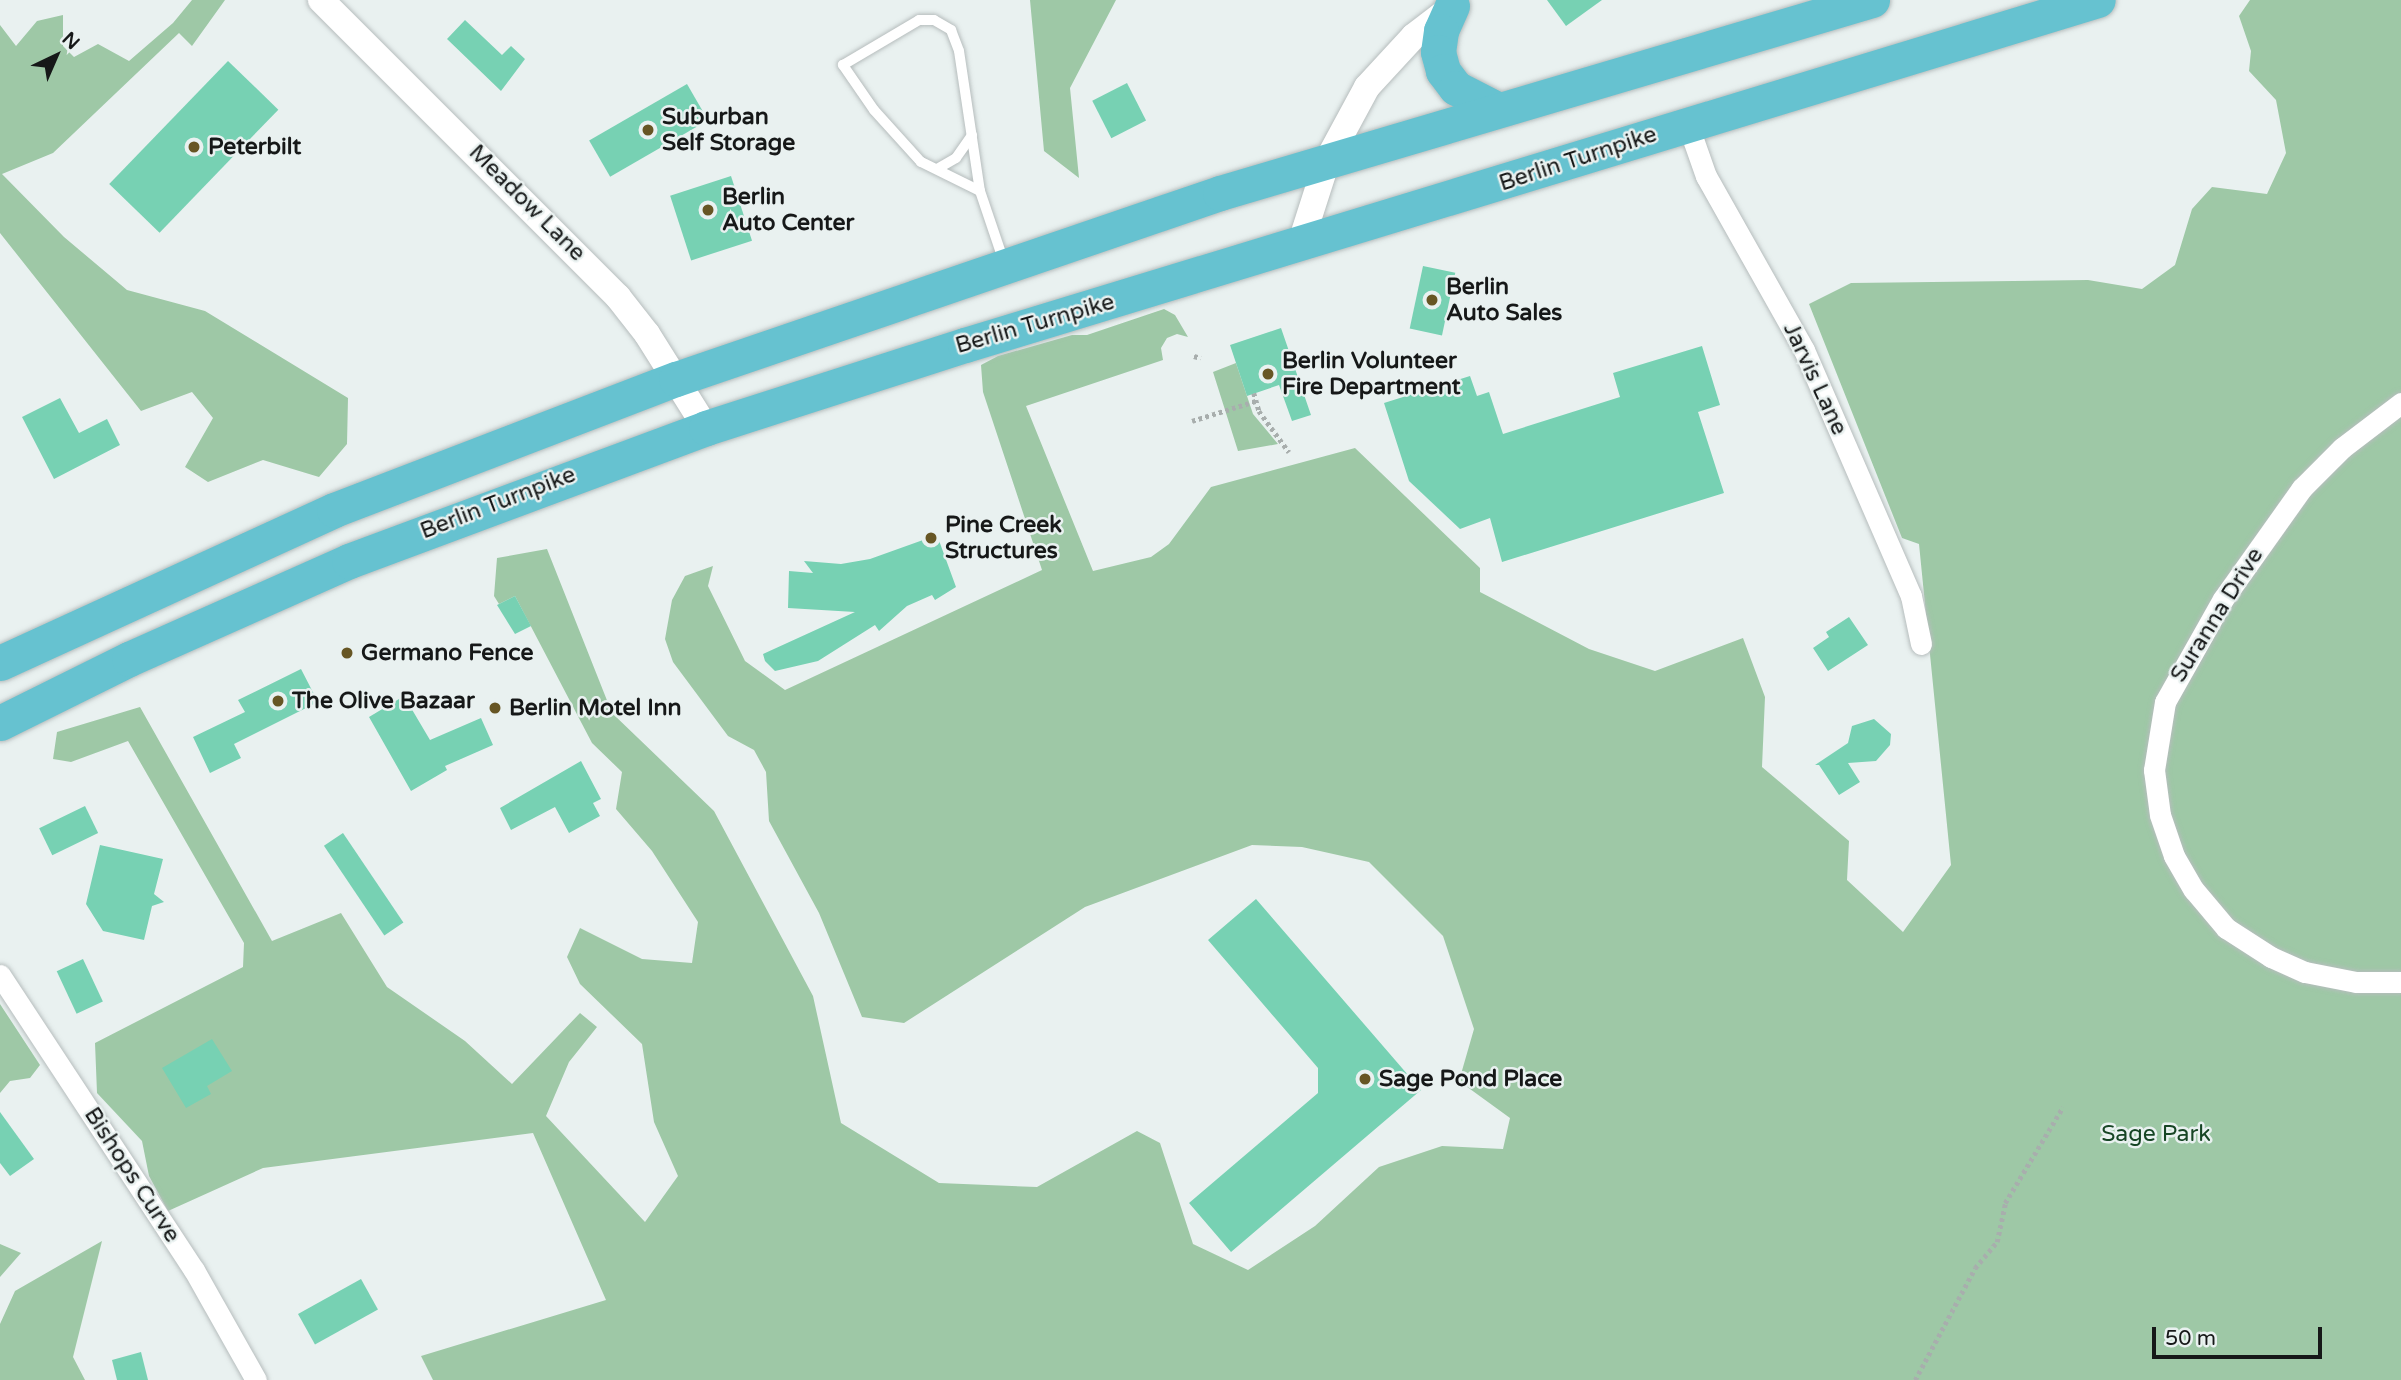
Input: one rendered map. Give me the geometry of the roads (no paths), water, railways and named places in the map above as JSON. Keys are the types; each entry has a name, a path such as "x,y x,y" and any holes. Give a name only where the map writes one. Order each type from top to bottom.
{"highway":[{"path":"0,663 334,510 676,379 1005,264 1327,161 1872,0"},
{"name":"Berlin Turnpike","path":"0,723 140,654 337,566 706,428 2098,0"},
{"path":"1457,3 1441,32 1438,52 1443,71 1456,88 1497,109"}],"street":[{"name":"Meadow Lane","path":"321,0 586,262 647,334 706,428"},
{"path":"1300,245 1327,161 1367,87 1414,36 1457,3"},
{"name":"Jarvis Lane","path":"1688,125 1706,176 1804,350 1911,596 1921,644"},
{"name":"Suranna Drive","path":"2401,402 2342,448 2302,488 2223,599 2184,662 2165,702 2154,770 2160,815 2174,856 2194,890 2226,928 2271,957 2305,972 2356,982 2401,982"},
{"name":"Bishops Curve","path":"0,975 194,1270 256,1380"}],"lane":[{"path":"980,191 937,169 906,147 843,65 919,20 934,20 951,30 959,51 980,191 1005,264"},
{"path":"937,169 956,158 972,135"}],"place":[{"name":"Suburban Self Storage","path":"648,130"},
{"name":"Peterbilt","path":"194,147"},
{"name":"Berlin Auto Center","path":"708,210"},
{"name":"Berlin Auto Sales","path":"1432,300"},
{"name":"Berlin Volunteer Fire Department","path":"1268,374"},
{"name":"Pine Creek Structures","path":"931,538"},
{"name":"Germano Fence","path":"347,653"},
{"name":"The Olive Bazaar","path":"278,701"},
{"name":"Berlin Motel Inn","path":"495,708"},
{"name":"Sage Pond Place","path":"1365,1079"}],"park label":[{"name":"Sage Park","path":"2156,1134"}]}
